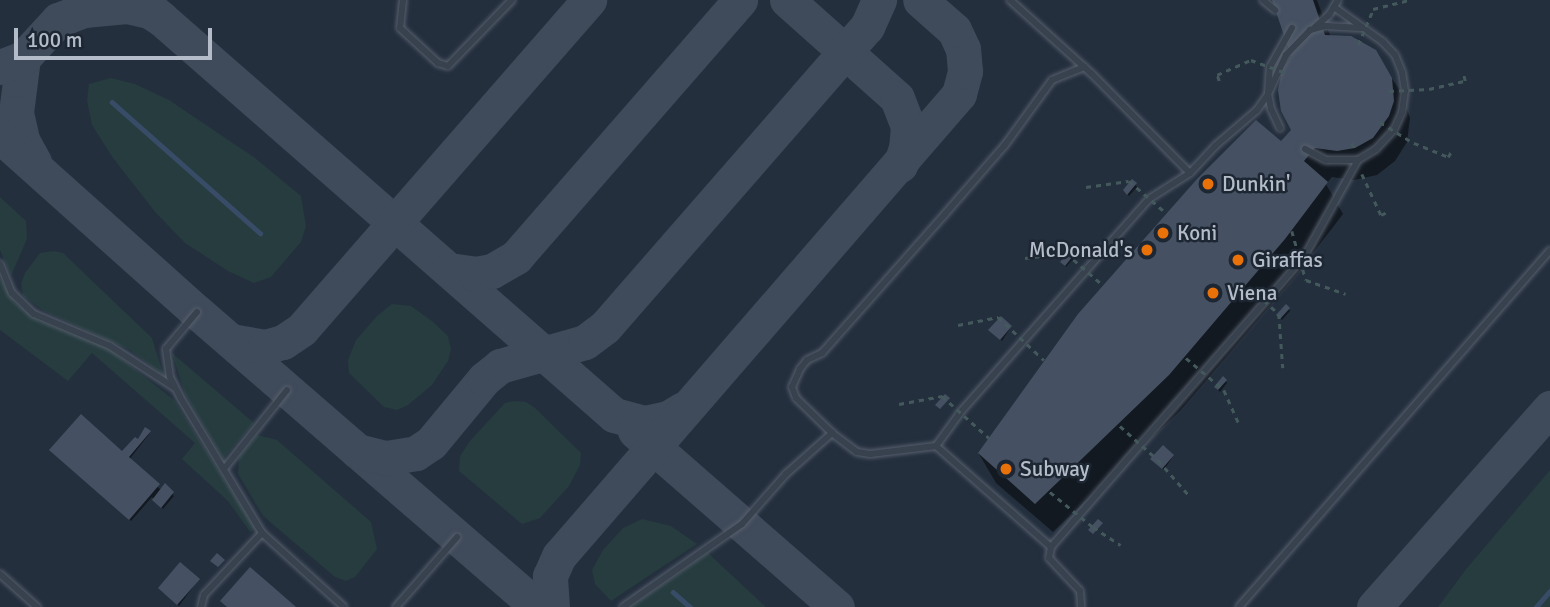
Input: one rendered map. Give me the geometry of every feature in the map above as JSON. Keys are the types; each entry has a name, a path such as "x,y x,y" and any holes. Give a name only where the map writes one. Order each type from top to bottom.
{"lane":[{"path":"402,0 400,28 438,63 448,66 512,0"},
{"path":"1010,0 1084,67 1190,173"},
{"path":"1263,0 1275,10"},
{"path":"1081,607 1080,591 1049,558 1051,547 1205,374 1299,263 1358,160 1376,149 1394,130 1402,111 1405,91 1402,72 1395,55 1336,3 1286,55 1268,94 1257,110 1215,146 1190,173 1149,199 960,413 936,446 870,454 857,452 832,433 796,398 792,387 800,369 807,360 822,353 945,214 1005,145 1052,80 1084,67"},
{"path":"1310,30 1325,26 1363,29"},
{"path":"1280,128 1271,109 1268,94 1270,67 1292,28"},
{"path":"1305,149 1326,160 1358,160"},
{"path":"1239,607 1550,250"},
{"path":"0,264 12,293 34,314 110,346 176,389"},
{"path":"197,312 166,349 176,389 262,533 344,607"},
{"path":"224,469 287,390"},
{"path":"623,607 742,524 786,474 832,433"},
{"path":"936,446 1051,547"},
{"path":"201,607 204,595 262,533"},
{"path":"396,607 457,537"},
{"path":"0,574 37,607"}],"path":[{"path":"1358,45 1373,9 1410,0"},
{"path":"1219,81 1217,75 1251,60 1289,75"},
{"path":"1389,91 1465,81 1463,72"},
{"path":"1380,122 1415,144 1448,157 1451,152"},
{"path":"1352,143 1364,182 1381,215 1387,212"},
{"path":"1086,187 1129,181 1166,212"},
{"path":"1292,232 1306,280 1346,294"},
{"path":"1025,258 1066,253 1103,285"},
{"path":"1249,286 1279,314 1283,368"},
{"path":"958,325 998,317 1044,360"},
{"path":"1186,358 1224,390 1239,423"},
{"path":"899,404 942,396 989,438"},
{"path":"1120,426 1188,494"},
{"path":"1050,492 1122,545"}],"green space":[{"path":"111,78 135,84 169,100 255,158 301,196 306,226 301,242 271,277 254,283 228,271 185,243 156,213 113,158 92,125 87,101 89,84"},
{"path":"0,197 26,221 27,239 11,276 0,250"},
{"path":"40,253 63,253 152,338 164,376 130,350 44,311 23,296 21,284 25,273"},
{"path":"0,278 15,303 39,321 108,348 174,400 255,528 250,532 228,501 182,459 195,443 92,353 68,381 0,330"},
{"path":"392,304 411,306 432,321 448,336 451,349 448,361 432,385 408,405 397,410 384,407 349,373 348,360 356,340 377,316"},
{"path":"172,353 254,423 223,459 185,394"},
{"path":"526,402 535,408 581,453 580,465 569,486 540,518 522,524 459,471 460,456 470,441 505,403"},
{"path":"257,435 277,440 371,522 377,549 355,577 346,581 335,577 263,516 238,474 239,457"},
{"path":"1550,470 1550,607 1438,607 1467,568"},
{"path":"642,519 671,526 697,544 611,601 595,584 592,570 603,550 623,528"},
{"path":"708,553 766,607 631,607 698,560"}],"building":[{"path":"1272,0 1313,0 1325,35 1351,36 1376,50 1392,78 1394,101 1389,116 1373,138 1355,148 1337,151 1315,148 1304,161 1328,182 1285,239 1169,375 1035,504 978,453 1078,314 1197,179 1256,120 1281,141 1291,130 1281,111 1278,90 1282,70 1291,56"},
{"path":"1132,179 1137,183 1127,195 1123,190"},
{"path":"1070,251 1074,255 1065,266 1060,262"},
{"path":"1286,304 1290,308 1280,319 1276,315"},
{"path":"1001,316 1012,326 1000,340 988,330"},
{"path":"1223,376 1227,380 1218,390 1214,387"},
{"path":"945,394 950,398 940,409 935,405"},
{"path":"81,414 122,451 135,437 138,439 145,427 151,431 129,457 160,484 129,520 49,450"},
{"path":"1163,445 1174,455 1162,469 1150,459"},
{"path":"165,483 174,492 161,508 152,500"},
{"path":"1098,519 1103,523 1093,534 1088,530"},
{"path":"217,553 225,560 218,567 210,561"},
{"path":"180,562 200,579 177,605 158,588"},
{"path":"250,567 296,607 227,607 220,601"}],"waterway":[{"path":"112,102 260,233"},
{"path":"1536,607 1550,591"},
{"path":"673,592 690,607"}],"taxiway":[{"path":"140,0 614,415 644,423 668,418 683,409"},
{"path":"231,341 265,347 283,342 302,329 589,0"},
{"path":"449,270 476,274 492,271 516,257 740,0"},
{"path":"787,0 897,98 908,126 906,148 900,165"},
{"path":"357,451 386,458 416,453 431,443 484,379 500,366 585,342 605,327 867,27 879,0"},
{"path":"552,607 550,576 559,556 959,94 965,71 963,49 954,30 920,0"},
{"path":"0,67 23,58 58,20 84,10 127,6 149,11 162,19"},
{"path":"23,58 16,113 22,140 34,162"},
{"path":"0,136 197,312 538,607"},
{"path":"1374,607 1550,408"},
{"path":"635,431 837,607"}],"place":[{"name":"Dunkin'","path":"1208,184"},
{"name":"Koni","path":"1163,233"},
{"name":"McDonald's","path":"1147,250"},
{"name":"Giraffas","path":"1238,260"},
{"name":"Viena","path":"1213,293"},
{"name":"Subway","path":"1006,469"}]}
